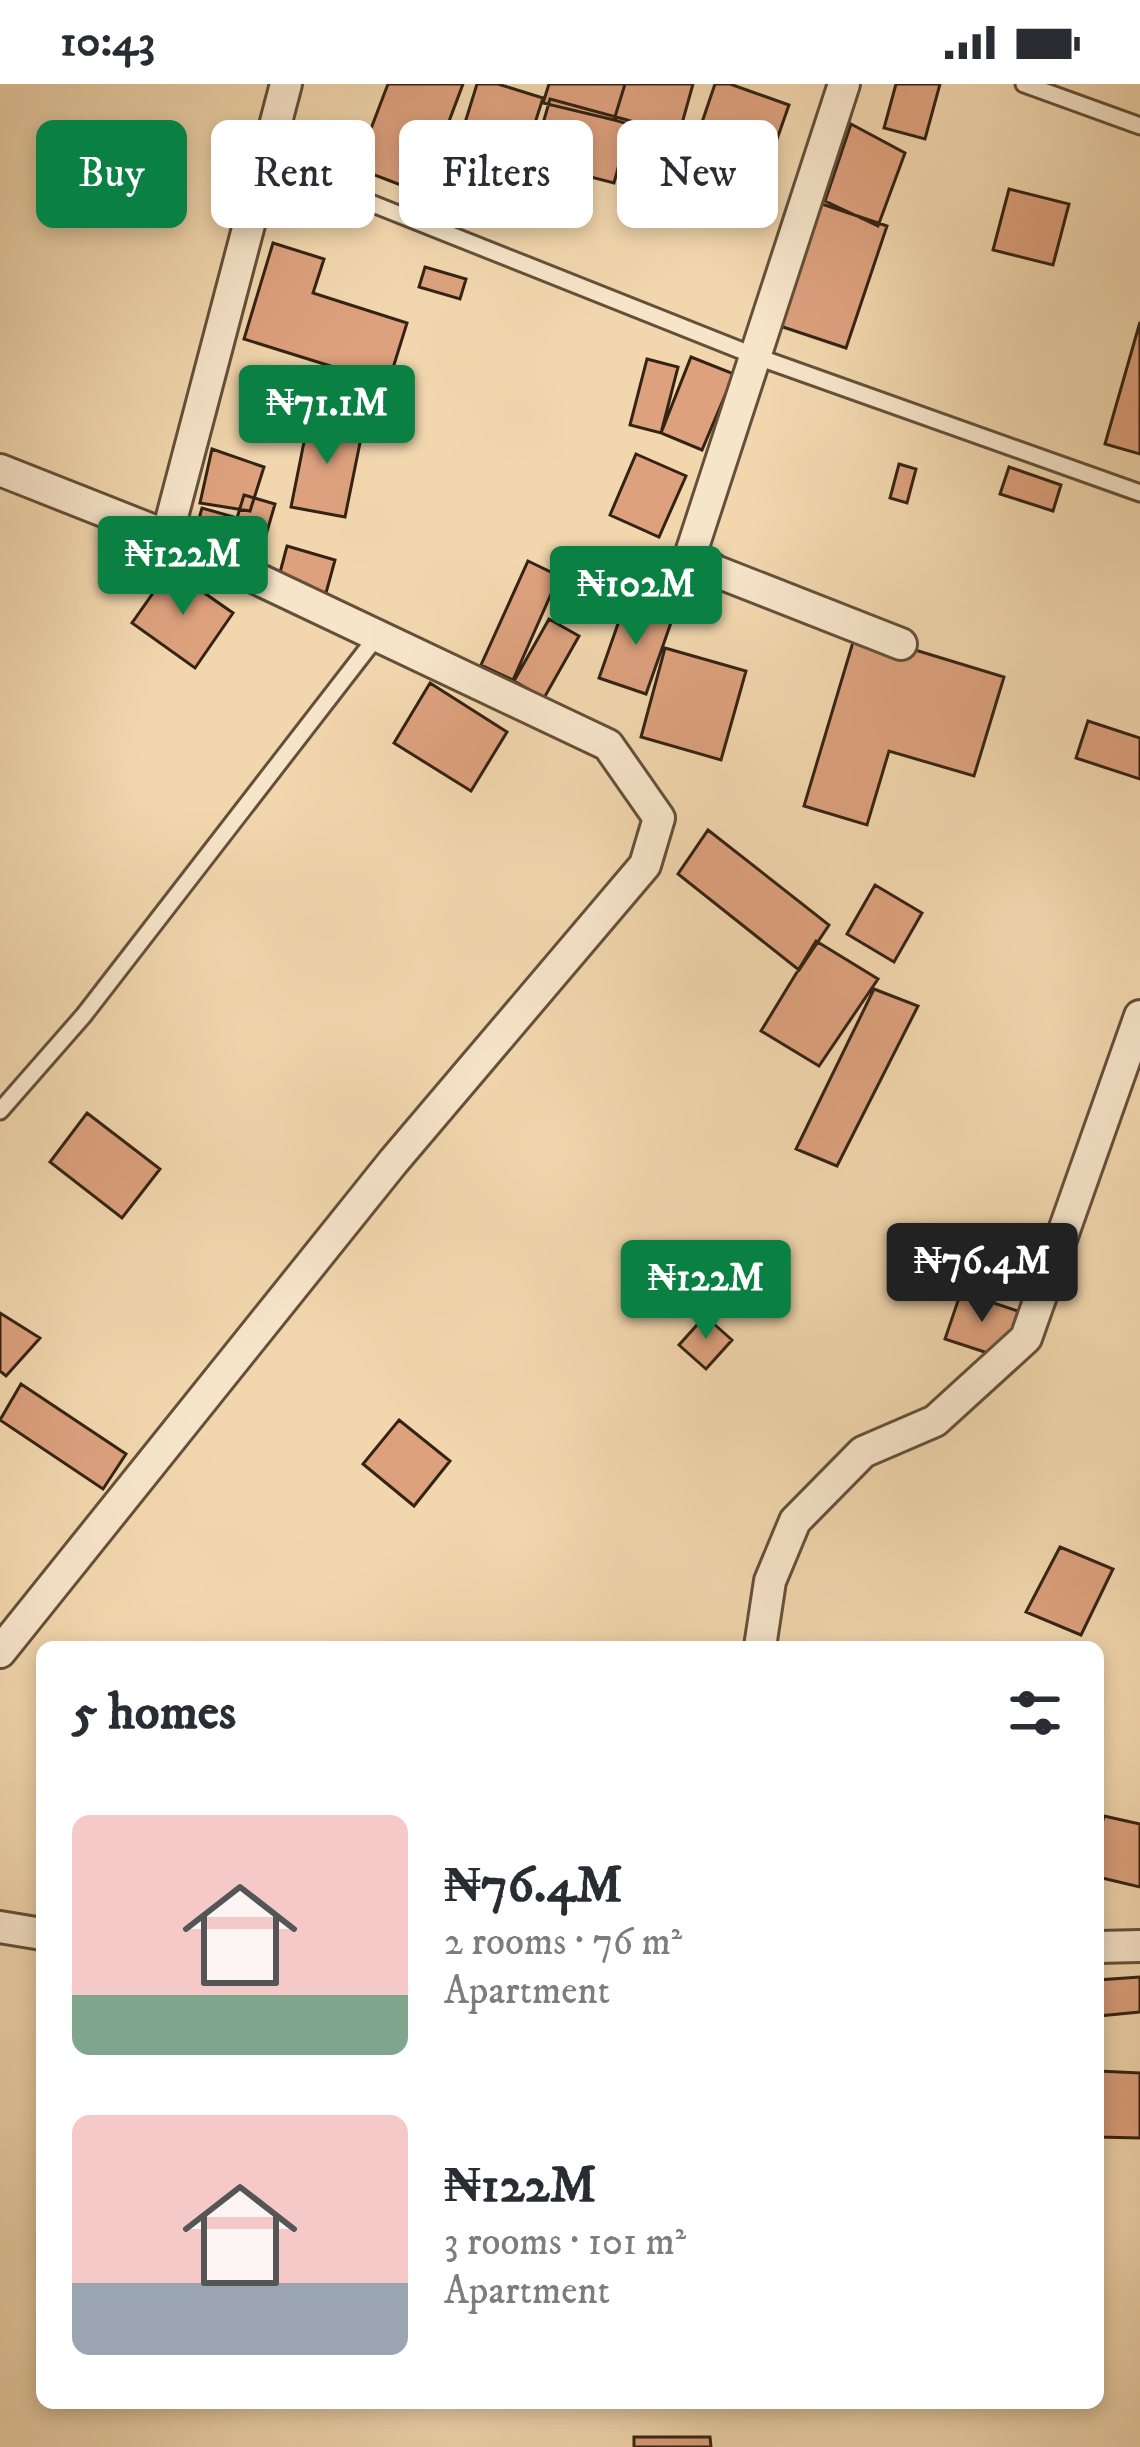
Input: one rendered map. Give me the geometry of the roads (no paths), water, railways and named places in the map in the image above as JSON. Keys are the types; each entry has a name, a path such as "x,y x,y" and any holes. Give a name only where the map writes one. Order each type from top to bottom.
{"street":[{"path":"276,120 286,84"},
{"path":"844,84 691,553 715,571 901,644"},
{"path":"167,536 247,228"},
{"path":"0,470 167,536 608,745 659,818 645,865 393,1162 0,1652"},
{"path":"761,1641 770,1581 795,1521 863,1452 935,1421 1026,1338 1140,1016"},
{"path":"0,1927 36,1933"},
{"path":"1104,1948 1140,1946"}],"lane":[{"path":"1024,84 1140,126"},
{"path":"375,205 755,356 1140,493"},
{"path":"0,1111 84,1015 378,635"}]}
